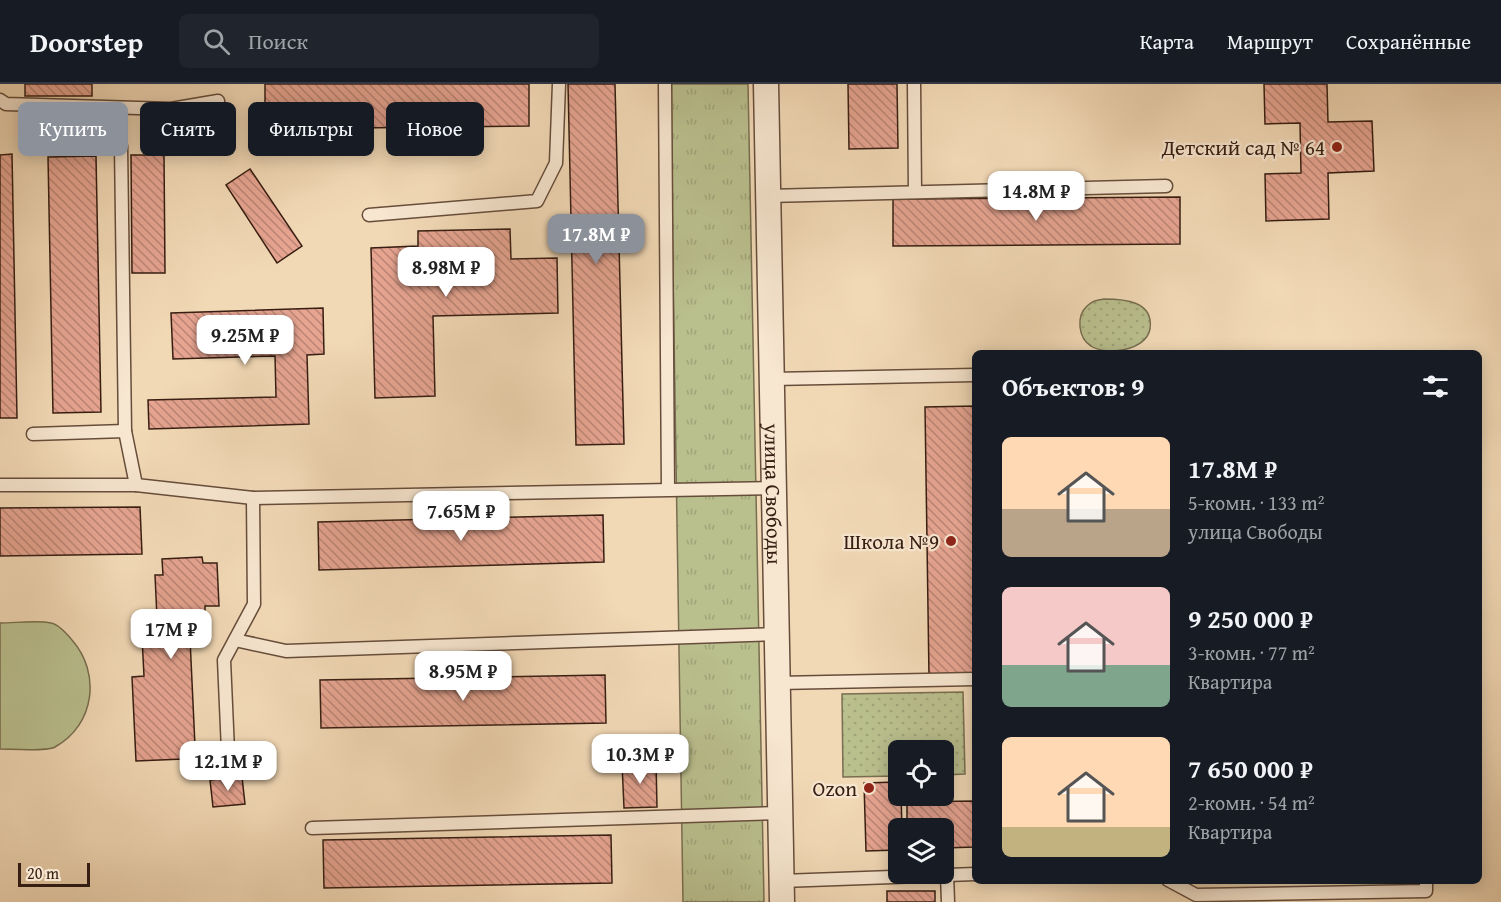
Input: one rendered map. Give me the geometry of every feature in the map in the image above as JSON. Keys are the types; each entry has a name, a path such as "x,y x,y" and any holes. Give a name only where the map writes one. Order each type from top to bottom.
{"street":[{"name":"улица Свободы","path":"766,84 782,892"}],"lane":[{"path":"369,215 537,201 556,163 559,84"},
{"path":"665,84 668,489"},
{"path":"914,84 915,192"},
{"path":"0,100 6,104 171,109 218,101"},
{"path":"121,156 125,431 136,485"},
{"path":"768,196 1166,186"},
{"path":"772,379 972,375"},
{"path":"33,434 125,431"},
{"path":"0,485 136,485 254,498 774,488"},
{"path":"228,751 224,660 254,604 254,498"},
{"path":"235,640 286,651 777,634"},
{"path":"778,683 972,680"},
{"path":"312,828 780,813"},
{"path":"954,875 972,874"},
{"path":"782,892 888,881"},
{"path":"948,884 948,902"},
{"path":"1175,884 1196,895 1426,891 1426,884"}],"green space":[{"path":"670,84 748,84 764,902 683,902"},
{"path":"1097,300 1128,301 1142,307 1150,320 1147,336 1134,347 1125,350 1102,350 1091,346 1083,338 1080,321 1083,310"},
{"path":"45,622 54,624 68,635 81,653 90,683 86,712 79,726 55,747 36,750 0,749 0,623"},
{"path":"963,692 965,774 954,775 954,740 888,740 888,776 843,777 842,694"}],"building":[{"path":"25,84 92,84 92,96 25,96"},
{"path":"265,84 529,84 529,126 484,127 484,102 386,102 386,128 374,128 374,102 265,102"},
{"path":"568,84 615,84 624,444 576,445"},
{"path":"848,84 897,84 898,148 849,149"},
{"name":"Детский сад № 64","path":"1264,84 1327,84 1328,122 1372,121 1374,171 1328,173 1329,219 1266,221 1265,174 1301,173 1300,123 1265,124"},
{"path":"12,154 17,418 0,418 0,155"},
{"path":"131,155 164,156 165,273 132,273"},
{"path":"96,156 101,412 53,413 48,157"},
{"path":"250,169 302,246 277,263 226,185"},
{"path":"1180,197 1180,244 893,246 893,199"},
{"path":"510,229 511,259 557,258 558,313 433,316 435,396 375,398 371,248 418,246 418,231"},
{"path":"323,308 324,354 307,355 309,424 149,429 148,400 276,397 275,356 173,359 171,313"},
{"name":"Школа №9","path":"972,406 972,675 929,676 925,407"},
{"path":"140,507 142,554 0,556 0,508"},
{"path":"603,515 604,562 319,570 318,522"},
{"path":"202,557 203,563 217,563 219,606 205,606 205,616 189,617 195,746 183,746 183,759 136,761 132,677 144,676 141,618 157,618 155,575 163,575 162,559"},
{"path":"605,675 606,723 321,728 320,680"},
{"path":"656,762 657,807 624,808 622,763"},
{"path":"242,777 245,804 213,807 210,780"},
{"path":"888,782 888,806 901,806 902,818 888,818 888,850 866,851 864,783"},
{"path":"954,801 972,801 972,847 954,848 954,818 907,818 907,806 954,806"},
{"path":"611,835 612,883 324,888 323,840"},
{"path":"887,891 935,891 935,902 887,902"}],"place":[{"name":"Детский сад № 64","path":"1337,147"},
{"name":"Школа №9","path":"951,541"},
{"name":"Ozon","path":"869,788"}]}
